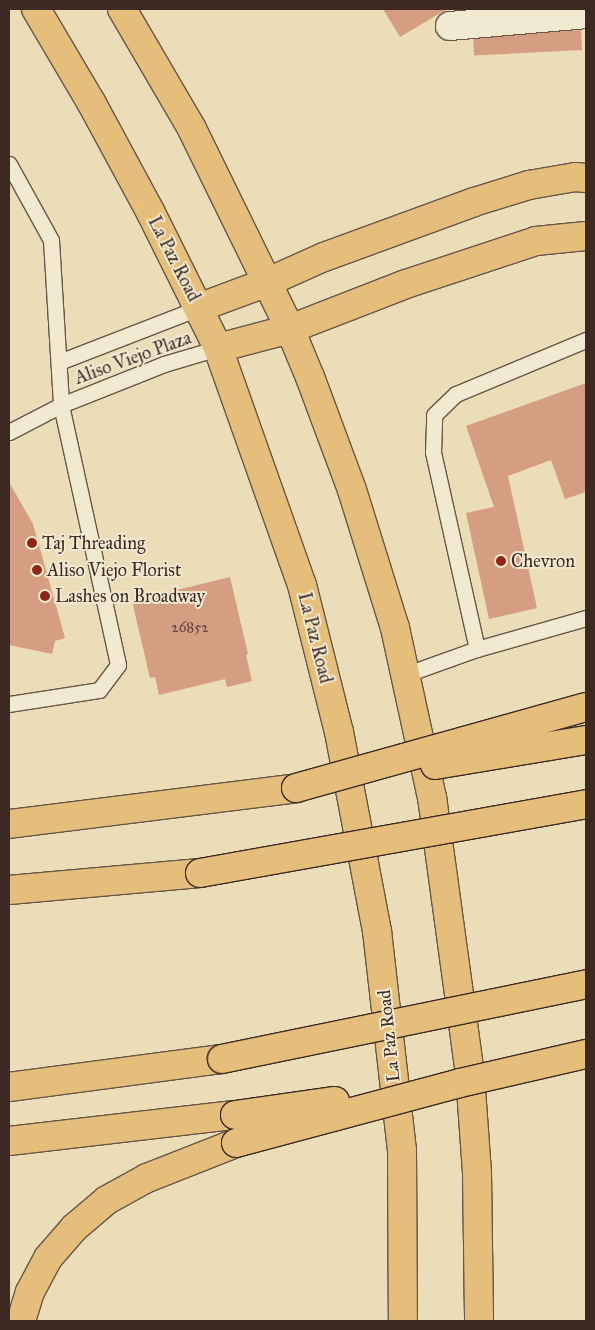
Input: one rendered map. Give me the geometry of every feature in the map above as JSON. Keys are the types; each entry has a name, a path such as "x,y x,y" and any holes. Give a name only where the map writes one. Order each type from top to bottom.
{"main road":[{"name":"La Paz Road","path":"36,9 91,102 177,262 218,348 302,585 339,732 378,931 402,1150 403,1321"},
{"path":"122,9 192,129 290,329 352,490 395,628 407,674 432,797 470,1075 477,1173 479,1321"},
{"path":"198,308 268,282 324,256 474,202 529,185 575,177 586,178"},
{"path":"218,348 290,329 406,284 536,242 586,236"},
{"path":"296,788 586,707"},
{"path":"9,824 296,788 586,740"},
{"path":"9,890 200,873 586,804"},
{"path":"9,1087 222,1058 586,984"},
{"path":"22,1321 30,1292 48,1258 74,1228 107,1200 147,1178 236,1143 460,1083 586,1054"},
{"path":"9,1141 235,1115 460,1083"}],"street":[{"path":"450,26 586,14"}],"lane":[{"path":"9,164 51,240 61,406 118,665 99,690 9,704"},
{"name":"Aliso Viejo Plaza","path":"59,362 198,308"},
{"path":"478,649 433,452 434,415 456,394 586,340"},
{"name":"Aliso Viejo Plaza","path":"9,432 61,406 164,364 218,348"},
{"path":"407,674 478,649 586,618"}],"building":[{"path":"383,9 447,9 400,37"},
{"path":"581,30 582,50 474,56 473,36"},
{"path":"586,383 586,492 565,499 551,460 508,476 537,608 489,619 466,513 494,507 466,426"},
{"path":"9,482 33,524 65,638 55,641 52,654 9,645"},
{"path":"230,577 248,654 246,655 252,681 227,687 225,679 159,695 155,677 150,678 132,601"}],"place":[{"name":"Taj Threading","path":"32,543"},
{"name":"Chevron","path":"501,561"},
{"name":"Aliso Viejo Florist","path":"37,570"},
{"name":"Lashes on Broadway","path":"45,596"}]}
